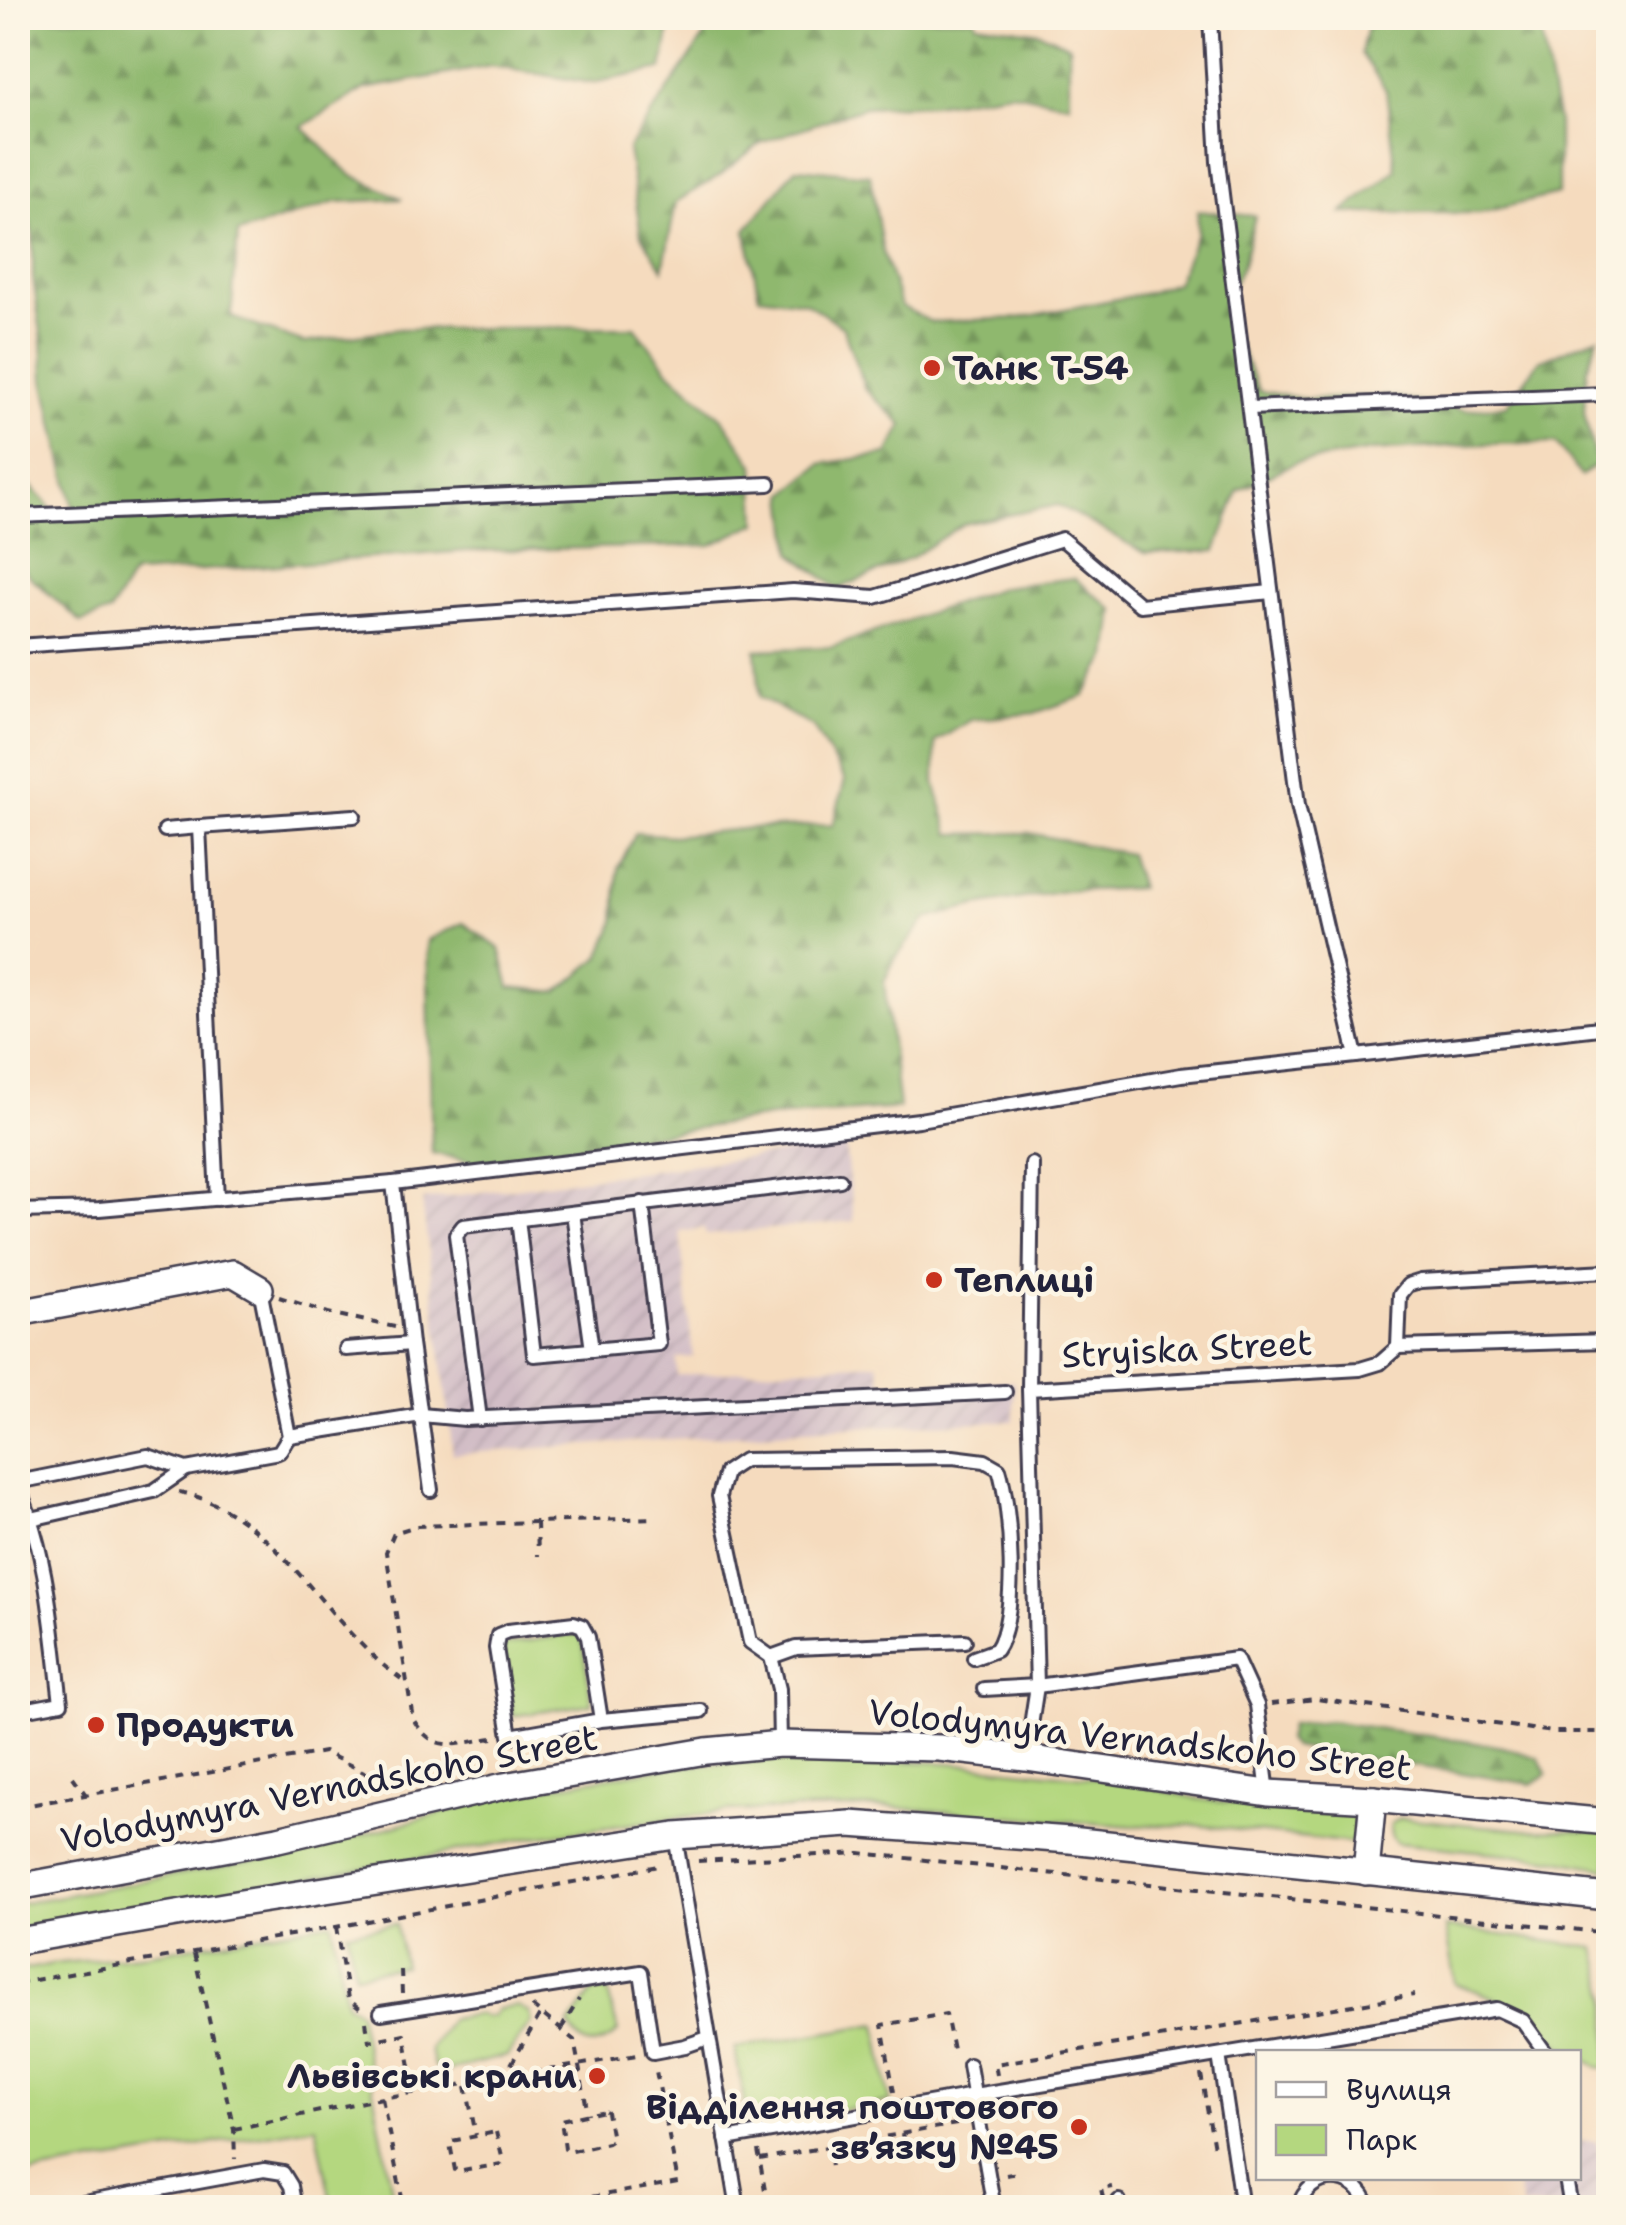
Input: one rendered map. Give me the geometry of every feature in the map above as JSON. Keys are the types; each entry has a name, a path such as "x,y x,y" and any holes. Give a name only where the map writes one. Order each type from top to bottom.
{"street":[{"path":"18,1313 233,1273 260,1289"},
{"name":"Volodymyra Vernadskoho Street","path":"18,1887 278,1839 504,1786 706,1751 780,1744 939,1748 1268,1793 1608,1822"},
{"path":"1366,1872 1373,1799"},
{"path":"18,1941 241,1903 850,1824 1070,1840 1608,1897"}],"lane":[{"path":"1210,18 1218,162 1298,806 1356,1056"},
{"path":"1249,408 1607,393 1608,418"},
{"path":"18,516 769,484"},
{"path":"18,646 793,591 874,597 1062,539 1140,606 1271,592"},
{"path":"165,830 354,816"},
{"path":"199,827 216,1199"},
{"path":"18,1212 99,1209 393,1183 918,1120 1181,1076 1608,1026"},
{"path":"1029,1389 1032,1164"},
{"path":"480,1419 456,1236 463,1226 840,1180"},
{"path":"393,1183 431,1490"},
{"path":"518,1219 534,1355 660,1344 642,1204"},
{"path":"573,1213 592,1350"},
{"path":"1608,1272 1421,1281 1408,1285 1400,1295 1398,1347 1608,1341"},
{"path":"18,1522 154,1490 186,1469 278,1452 289,1436 260,1289"},
{"path":"346,1350 411,1339"},
{"name":"Stryiska Street","path":"1026,1758 1037,1686 1029,1389 1360,1369 1380,1362 1398,1347"},
{"path":"289,1436 421,1415 480,1419 1005,1392"},
{"path":"18,1711 61,1702 54,1626 32,1519 18,1485 148,1456 186,1469"},
{"path":"780,1744 779,1688 771,1657 750,1642 719,1496 726,1472 744,1460 953,1457 999,1469 1008,1505 1010,1589 1005,1632 996,1650 974,1658"},
{"path":"601,1720 588,1637 582,1626 574,1623 508,1631 498,1636 496,1648 510,1736 601,1720 701,1711"},
{"path":"771,1657 796,1648 965,1641"},
{"path":"984,1688 1037,1686 1236,1659 1256,1705 1268,1793"},
{"path":"677,1849 738,2208"},
{"path":"381,2013 641,1972 652,2052 708,2038"},
{"path":"726,2139 1497,2009 1523,2020 1543,2050"},
{"path":"1219,2055 1242,2208"},
{"path":"963,2068 974,2095 994,2208"},
{"path":"56,2208 264,2170 282,2172 288,2179 294,2208"},
{"path":"1298,2208 1300,2198 1322,2180"},
{"path":"1341,2180 1362,2191 1369,2208"},
{"path":"1566,2180 1571,2208"}],"path":[{"path":"260,1289 301,1306 392,1327 411,1339"},
{"path":"154,1490 188,1494 235,1517 293,1566 383,1667 407,1682"},
{"path":"510,1736 445,1745 424,1737 414,1719 386,1552 394,1532 416,1526 656,1518"},
{"path":"537,1522 538,1556"},
{"path":"1256,1705 1316,1699 1553,1732 1608,1732"},
{"path":"18,1807 324,1752 393,1788"},
{"path":"73,1777 86,1794"},
{"path":"18,1983 194,1952 677,1849 860,1853 1608,1933"},
{"path":"194,1952 234,2129 233,2151"},
{"path":"561,2029 584,1990"},
{"path":"995,2064 1414,1996"},
{"path":"525,2000 574,2040 588,2114"},
{"path":"503,2078 541,2013"},
{"path":"896,2103 882,2024 946,2014 963,2068"},
{"path":"234,2129 382,2098 652,2052 678,2182 528,2208"},
{"path":"1200,2068 1216,2156"},
{"path":"466,2084 476,2135"},
{"path":"382,2098 404,2208"},
{"path":"607,2112 612,2140 568,2152 561,2120 588,2114 607,2112"},
{"path":"760,2160 972,2121"},
{"path":"498,2133 503,2161 457,2172 450,2144 476,2135 498,2133"},
{"path":"902,2134 906,2154"},
{"path":"748,2162 758,2146 768,2208"},
{"path":"828,2147 831,2166"},
{"path":"1002,2176 1018,2173"}],"shaded area":[{"path":"845,1145 854,1221 706,1235 704,1228 680,1232 693,1357 676,1358 677,1375 878,1363 882,1385 1014,1381 1014,1421 850,1427 453,1454 422,1200"},
{"path":"1581,2141 1597,2141 1608,2207 1522,2207 1517,2180 1581,2180"}],"green space":[{"path":"18,18 672,18 662,69 592,83 491,66 364,89 302,127 350,174 402,199 336,202 238,233 231,317 304,343 399,329 635,327 671,373 723,419 754,465 757,523 711,545 466,551 133,574 110,612 81,622 28,575 18,560 18,473 58,521 75,515 44,380 33,278 33,235 22,198 18,196"},
{"path":"712,18 975,18 976,23 1039,32 1069,45 1069,104 1011,92 933,104 865,107 760,143 720,175 676,202 663,269 641,235 628,149 702,40"},
{"path":"1369,18 1538,18 1558,123 1558,194 1480,213 1342,213 1396,170 1386,90 1361,53"},
{"path":"796,168 870,175 883,253 901,306 931,322 1019,318 1148,293 1176,283 1197,234 1198,211 1255,216 1243,264 1222,308 1259,391 1307,399 1385,396 1467,410 1507,405 1539,361 1598,337 1587,368 1584,412 1596,464 1581,476 1556,443 1372,451 1295,463 1238,491 1216,551 1145,553 1058,505 963,524 911,558 838,589 792,553 785,495 821,464 888,454 903,425 865,389 843,327 805,302 759,296 746,230"},
{"path":"1074,578 1114,610 1108,656 1084,696 1035,713 971,720 935,742 935,783 950,834 1029,833 1129,854 1140,888 1065,891 926,919 895,959 884,982 899,1108 770,1117 589,1145 496,1167 432,1153 427,940 463,923 500,949 510,987 558,992 600,957 615,922 618,868 636,833 673,836 833,825 845,780 813,727 760,697 756,650 832,647 1003,587"},
{"path":"581,1633 592,1704 513,1716 502,1645"},
{"path":"1329,1721 1503,1747 1539,1758 1547,1774 1532,1784 1293,1747 1287,1740 1290,1725"},
{"path":"796,1758 950,1763 1117,1780 1204,1800 1357,1815 1362,1820 1358,1841 1352,1843 1195,1825 1130,1826 888,1807 728,1811 528,1838 18,1932 18,1904 300,1852 513,1793 661,1768"},
{"path":"1401,1818 1524,1830 1608,1831 1608,1869 1547,1858 1397,1843 1390,1827"},
{"path":"332,1922 346,2004 358,2011 395,2207 332,2207 316,2126 18,2176 18,1971 149,1954"},
{"path":"396,1924 404,1966 355,1974 347,1932"},
{"path":"1445,1927 1596,1948 1608,1998 1608,2068 1581,2057 1581,2050 1564,2047 1521,2010 1455,1984"},
{"path":"607,1989 618,2031 604,2042 587,2044 569,2025 592,1992"},
{"path":"518,2006 529,2012 531,2022 507,2056 442,2072 436,2068 430,2049 450,2019 492,2016 498,2009"},
{"path":"877,2024 890,2102 748,2126 735,2048"}],"place":[{"name":"Танк Т-54","path":"932,368"},
{"name":"Теплиці","path":"934,1280"},
{"name":"Продукти","path":"96,1725"},
{"name":"Львівські крани","path":"597,2076"},
{"name":"Відділення поштового зв’язку №45","path":"1079,2127"}]}
